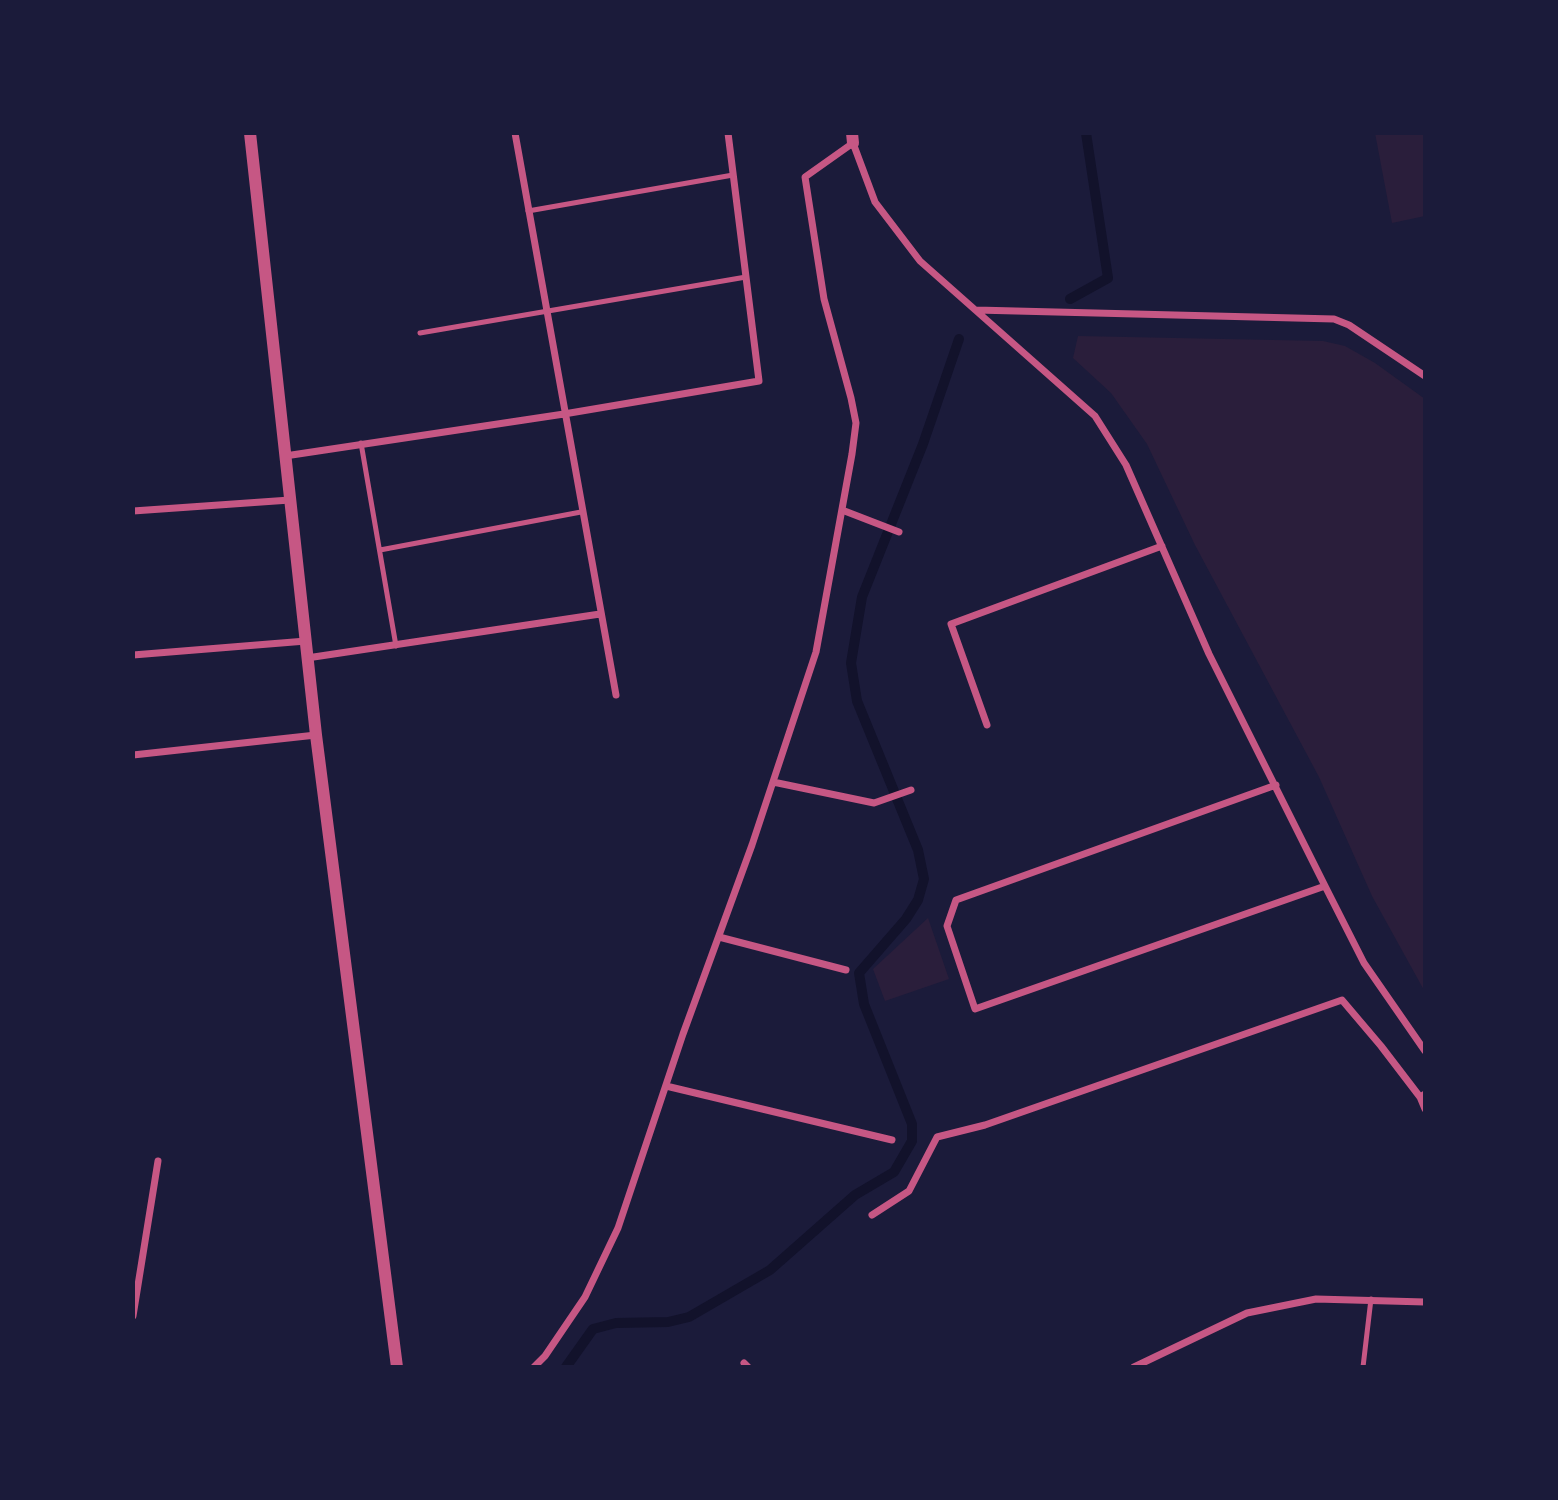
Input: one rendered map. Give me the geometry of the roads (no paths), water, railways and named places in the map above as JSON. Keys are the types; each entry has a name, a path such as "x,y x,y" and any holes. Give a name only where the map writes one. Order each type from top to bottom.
{"street":[{"path":"250,133 316,735 397,1367"},
{"path":"514,133 616,695"},
{"path":"285,456 760,381 728,133"},
{"path":"534,1367 545,1356 585,1297 618,1228 816,652 856,423 824,299 805,177 852,138 875,202 920,261 1095,416 1126,465 1209,654 1325,886 1364,962 1425,1051"},
{"path":"976,310 1334,319 1349,325 1425,376"},
{"path":"133,511 290,500"},
{"path":"842,510 899,532"},
{"path":"987,724 951,624 1163,546"},
{"path":"307,658 600,614"},
{"path":"133,655 306,641"},
{"path":"133,755 316,735"},
{"path":"773,782 874,803 911,790"},
{"path":"1276,785 956,900 947,926 975,1009 1325,886"},
{"path":"719,937 846,970"},
{"path":"872,1215 909,1191 937,1137 985,1125 1342,1000 1423,1096 1425,1109"},
{"path":"666,1086 892,1140"},
{"path":"133,1316 158,1161"},
{"path":"1134,1367 1247,1313 1316,1299 1425,1302"}],"lane":[{"path":"528,211 733,176"},
{"path":"420,333 746,277"},
{"path":"361,443 396,646"},
{"path":"380,550 581,512"},
{"path":"1363,1367 1371,1299"}],"waterway":[{"path":"1070,299 1108,278 1086,133"},
{"path":"566,1367 593,1329 616,1323 668,1322 689,1317 770,1270 855,1195 894,1172 912,1141 912,1124 864,1004 859,973 906,919 918,900 924,879 918,850 857,701 851,663 862,597 923,444 959,339"}]}
